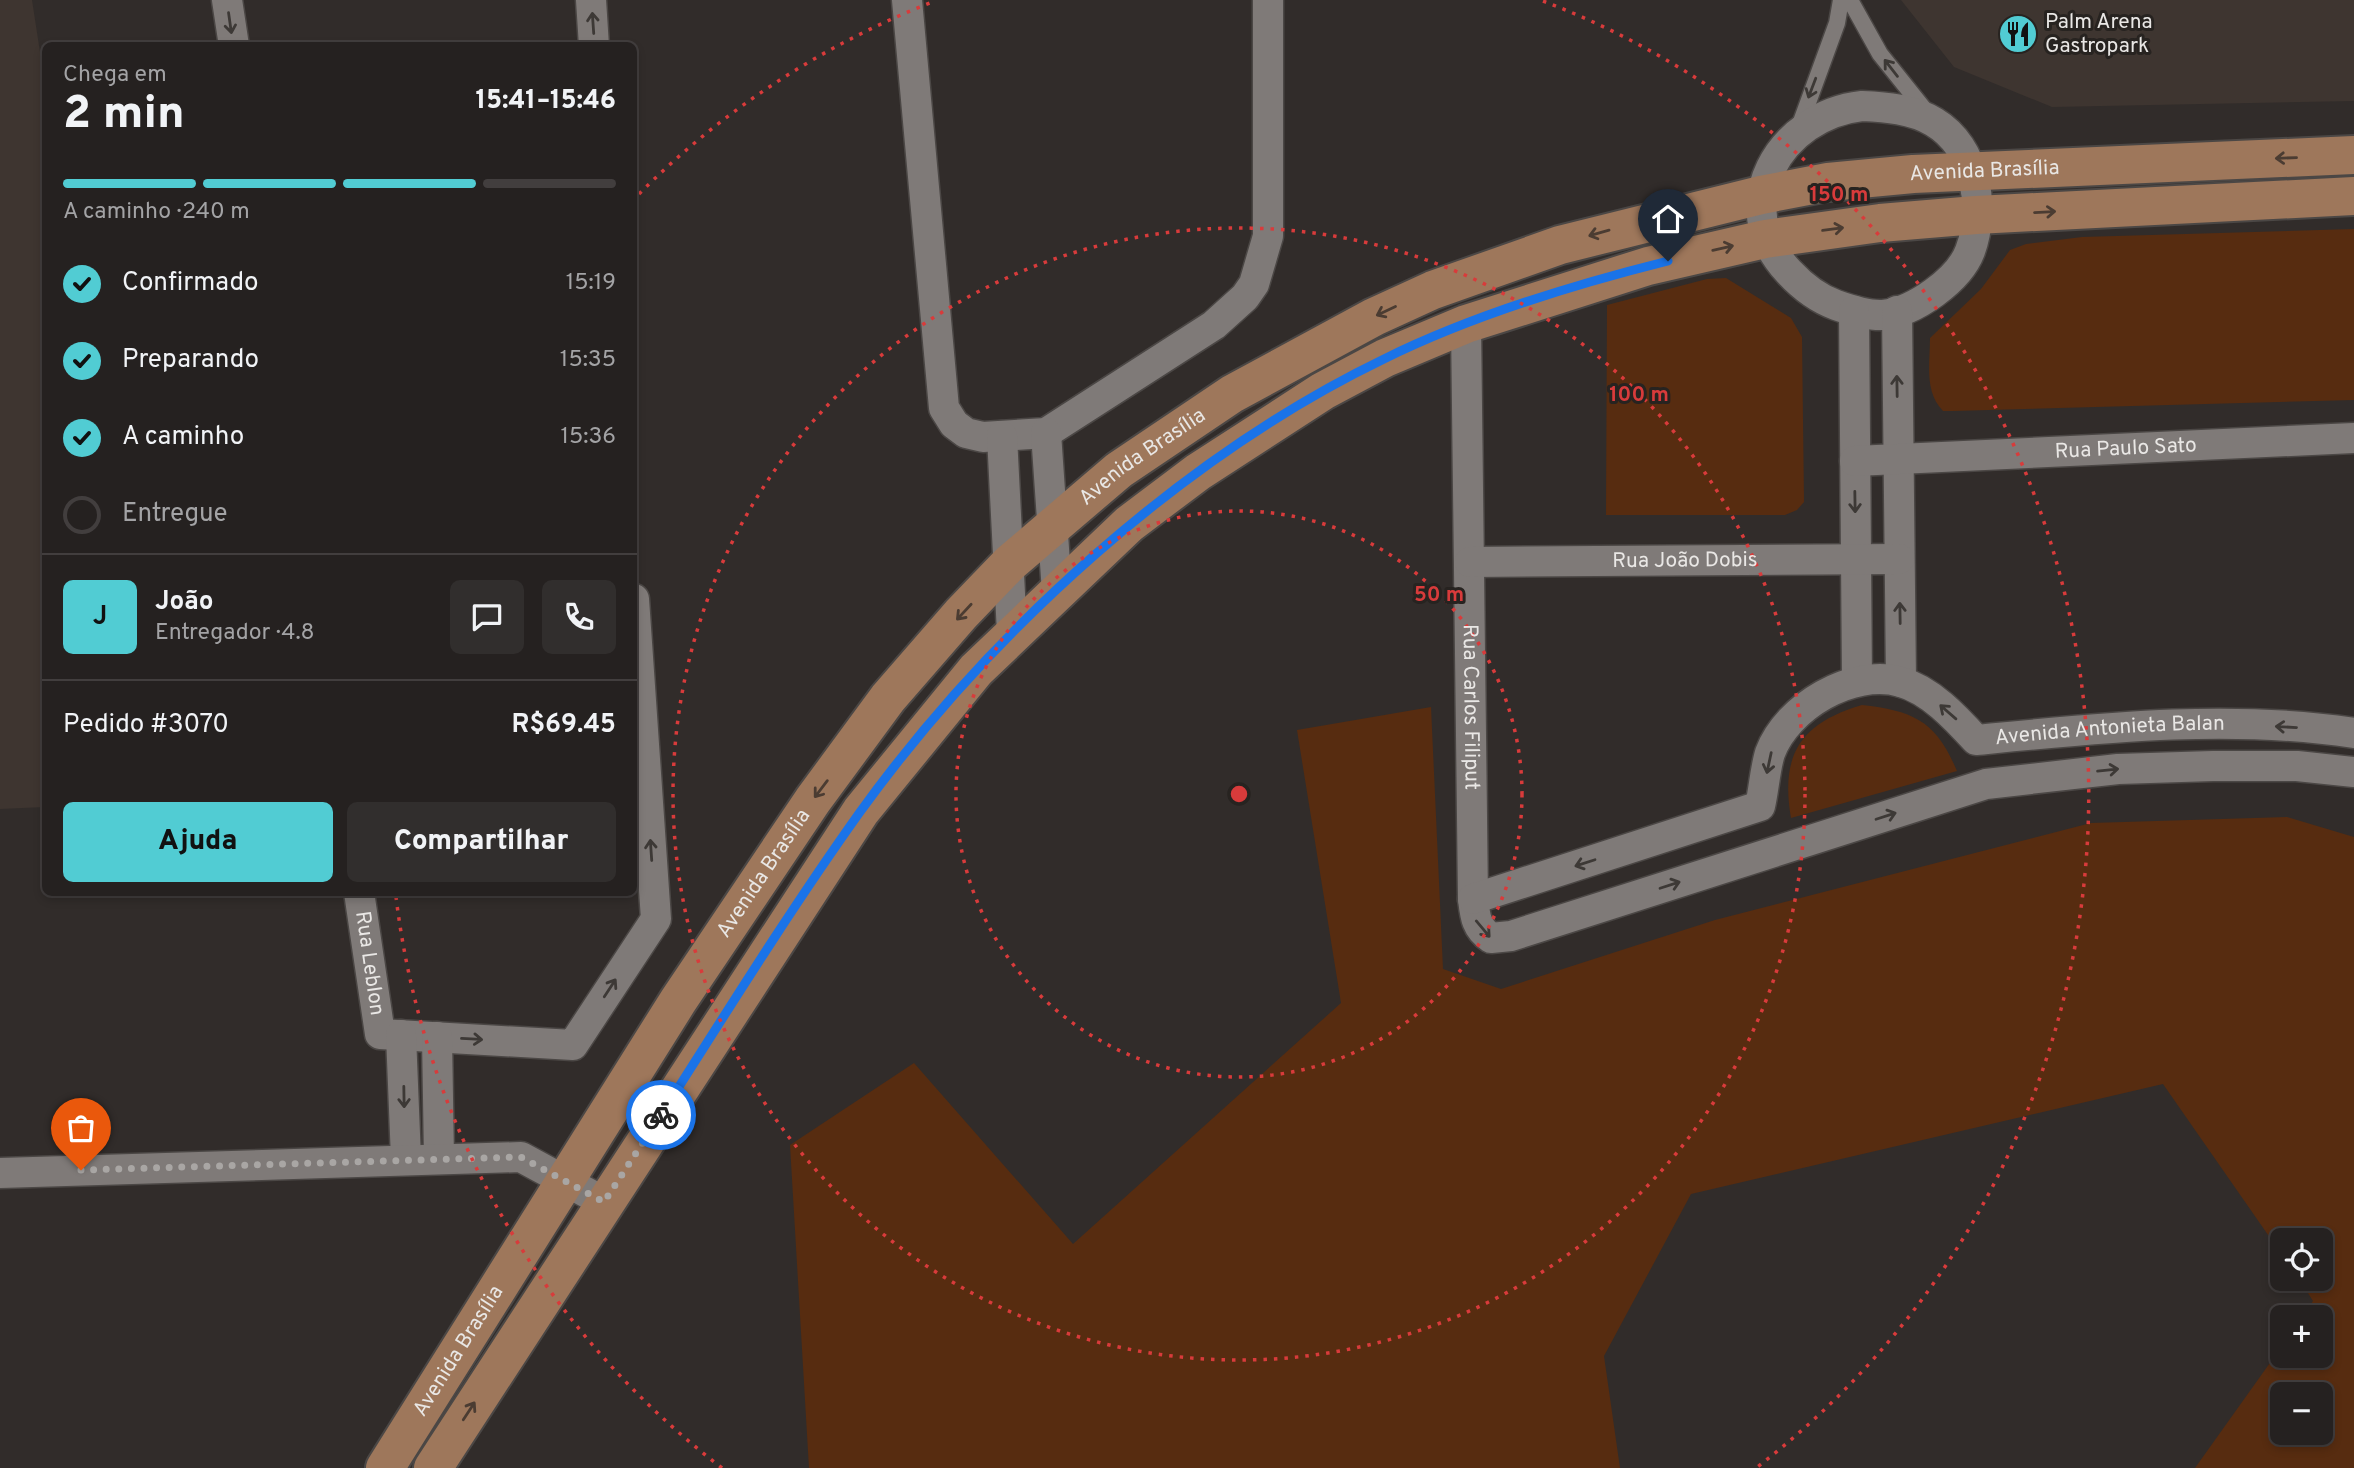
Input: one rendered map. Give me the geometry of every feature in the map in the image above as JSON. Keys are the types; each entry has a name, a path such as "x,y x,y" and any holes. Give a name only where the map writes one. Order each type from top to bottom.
{"main road":[{"name":"Avenida Brasília","path":"385,1468 678,1001 813,800 888,698 961,614 1010,563 1119,470 1232,394 1374,317 1433,290 1560,244 1761,195 1828,182 1971,170 2354,155"},
{"name":"Avenida Brasília","path":"432,1468 861,811 940,712 1012,633 1129,524 1198,472 1323,391 1385,358 1466,324 1648,267 1765,239 1880,223 1976,215 2354,196"}],"street":[{"path":"227,0 233,42"},
{"path":"591,0 594,42"},
{"path":"907,0 944,408 954,425 967,433 983,437 1046,433 1214,325 1245,297 1254,284 1268,236 1268,0"},
{"path":"1862,106 1885,107 1934,122 1963,150 1977,194 1970,252 1951,276 1927,299 1882,315 1854,311 1824,300 1800,284 1778,261 1765,239 1760,217 1761,195 1774,163 1797,132 1840,108 1862,106"},
{"path":"1854,311 1857,681"},
{"path":"1778,850 1760,806 1770,753 1784,729 1824,694 1857,681 1901,682 1897,311"},
{"name":"Rua Carlos Filiput","path":"1466,324 1473,899 1475,919 1481,931 1491,938 1511,936"},
{"path":"1046,433 1055,525 1057,592"},
{"path":"1002,436 1012,633"},
{"name":"Rua Paulo Sato","path":"1855,461 2354,438"},
{"name":"Rua João Dobis","path":"1470,562 1899,559"},
{"path":"390,1035 573,1045 656,919 637,643"},
{"name":"Avenida Antonieta Balan","path":"1901,682 1945,709 1976,740 2165,725 2266,725 2354,733"},
{"path":"1976,740 1986,784"},
{"name":"Avenida Antonieta Balan","path":"1511,936 1986,784 2118,769 2297,766 2354,772"},
{"path":"1473,899 1760,806"},
{"name":"Rua Leblon","path":"360,896 390,1035 406,1159"},
{"path":"437,1037 439,1159"},
{"path":"0,1173 521,1157 604,1202"}],"lane":[{"path":"1797,132 1837,23 1841,0"},
{"path":"1850,0 1880,54 1934,122"}],"shaded area":[{"path":"0,0 32,0 42,65 42,807 0,809"},
{"path":"1901,0 2354,0 2354,101 2052,107 1954,67"},
{"path":"2354,229 2354,400 1943,411 1933,395 1929,377 1930,338 1981,289 2010,250 2026,244 2082,237"},
{"path":"1726,278 1791,318 1802,337 1804,502 1797,510 1785,515 1606,515 1607,305 1707,279"},
{"path":"1862,705 1896,711 1921,722 1941,740 1957,771 1791,818 1789,776 1800,744 1824,721"},
{"path":"1431,707 1443,969 1501,989 1715,920 2091,823 2287,817 2354,837 2354,1468 2195,1468 2270,1363 2270,1368 2333,1368 2333,1305 2310,1305 2313,1301 2307,1291 2333,1291 2333,1228 2270,1228 2270,1238 2163,1084 1691,1194 1604,1356 1620,1468 809,1468 790,1145 914,1063 1073,1244 1341,1003 1297,730"}],"way so far":[{"path":"81,1170 521,1157 604,1202 661,1115"}],"place":[{"name":"Palm Arena Gastropark","path":"2018,34"}],"route":[{"path":"661,1115 861,811 904,756 976,670 1129,524 1198,472 1304,403 1385,358 1466,324 1668,261"}]}
